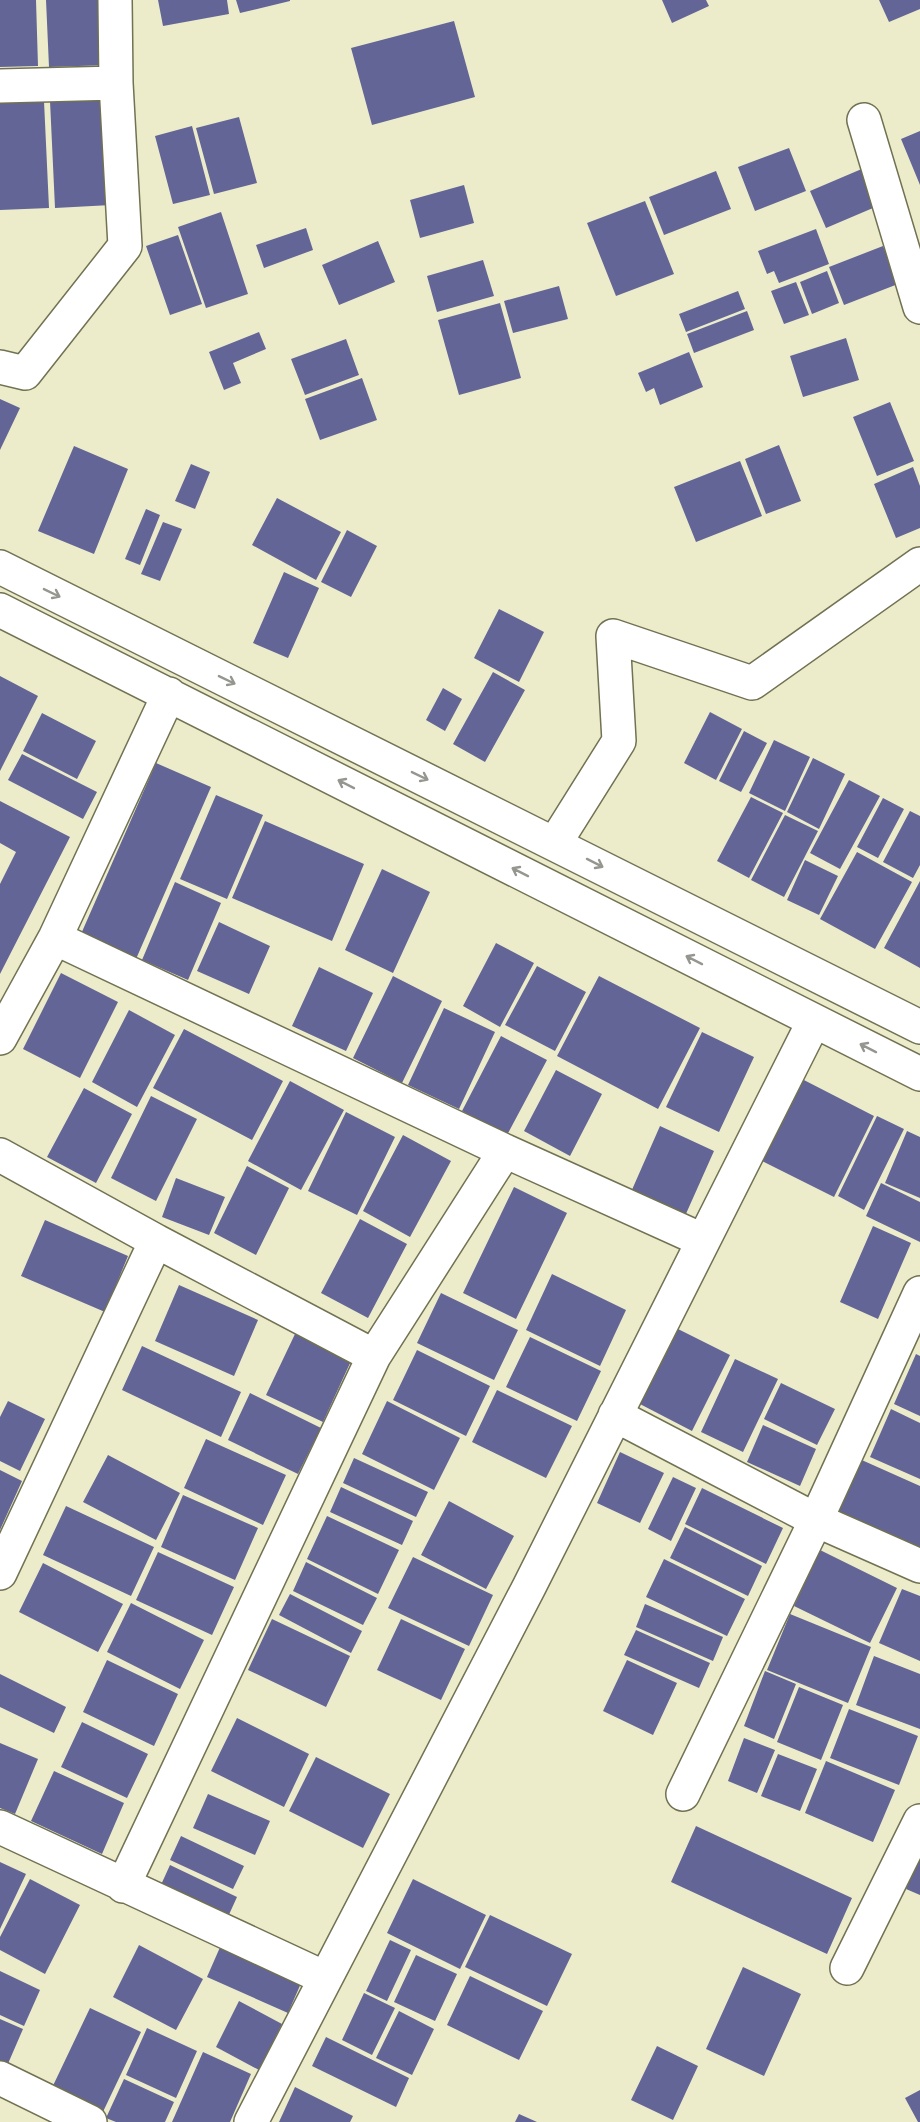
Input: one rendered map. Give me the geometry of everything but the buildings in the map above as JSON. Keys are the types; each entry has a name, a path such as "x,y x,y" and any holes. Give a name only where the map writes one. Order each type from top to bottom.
{"street":[{"path":"0,367 25,373 124,246 116,83 115,0"},
{"path":"0,86 116,83"},
{"path":"864,120 920,308"},
{"path":"555,843 619,741 613,636 752,684 920,564"},
{"path":"0,567 920,1027"},
{"path":"0,610 920,1074"},
{"path":"0,1038 55,938 169,694"},
{"path":"55,938 702,1240"},
{"path":"250,2122 529,1587 814,1021"},
{"path":"123,1886 374,1356 505,1150"},
{"path":"0,1155 156,1241 374,1356"},
{"path":"0,1573 156,1241"},
{"path":"683,1794 816,1520 920,1293"},
{"path":"615,1415 816,1520 920,1566"},
{"path":"847,1968 920,1821"},
{"path":"0,1827 325,1978"},
{"path":"0,2078 90,2122"}]}
